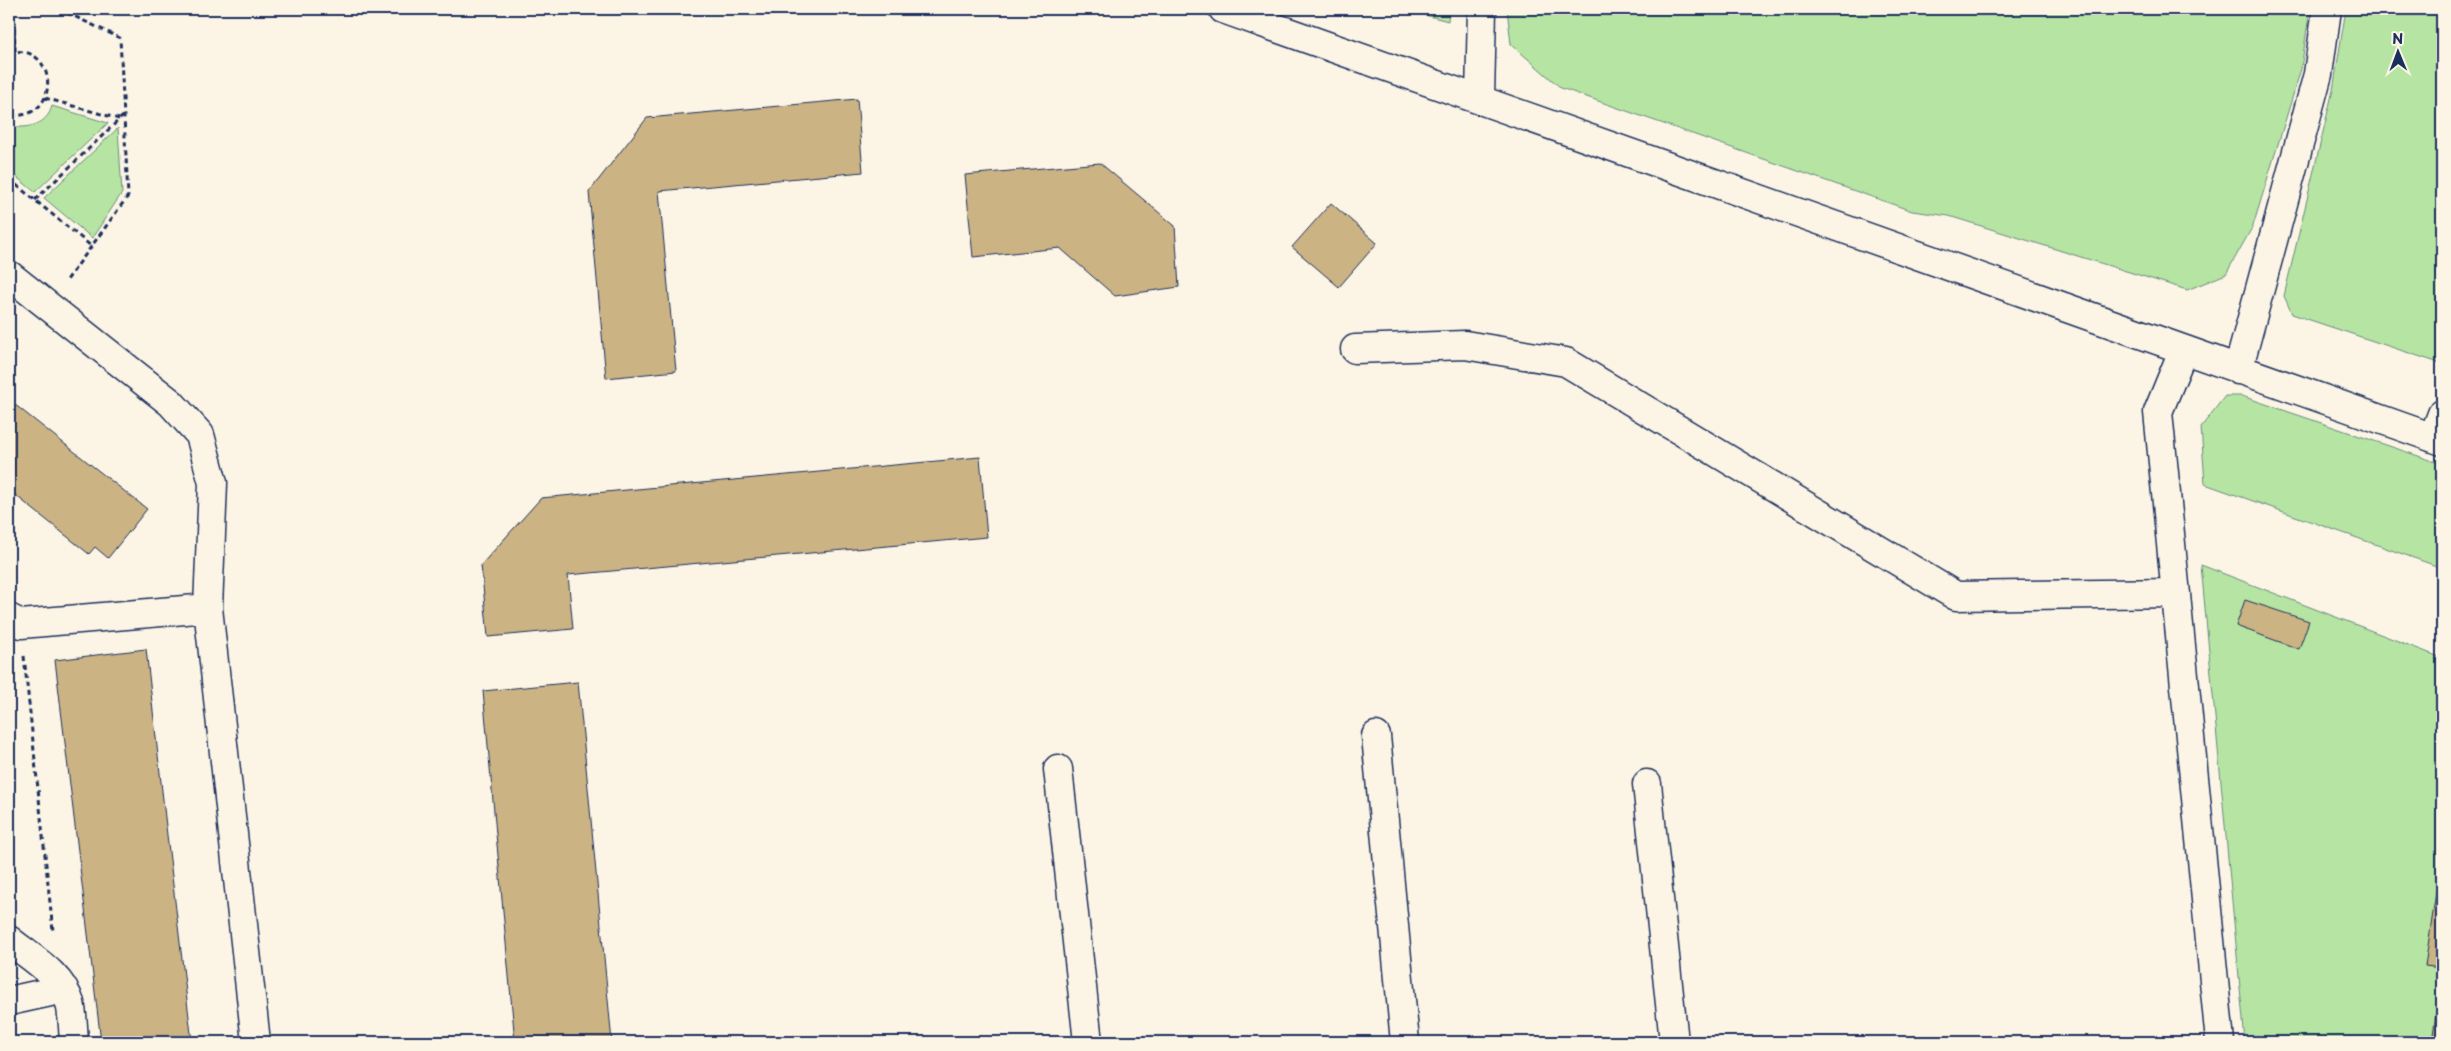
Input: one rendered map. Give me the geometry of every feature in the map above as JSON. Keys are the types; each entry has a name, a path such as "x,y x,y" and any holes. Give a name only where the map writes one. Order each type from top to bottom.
{"street":[{"path":"1223,9 1480,98 2183,351 2238,370 2439,431"},
{"path":"1480,98 1482,9"},
{"path":"2238,370 2318,74 2327,9"},
{"path":"9,275 171,403 200,435 213,483 208,608 256,1042"},
{"path":"1355,349 1465,345 1566,362 1956,596 2176,593"},
{"path":"2183,351 2158,412 2220,1042"},
{"path":"15,621 208,608"},
{"path":"1376,736 1405,1042"},
{"path":"1058,769 1088,1042"},
{"path":"1648,784 1674,1042"},
{"path":"9,940 59,983 70,1005 74,1042"},
{"path":"9,1001 59,983"}],"path":[{"path":"15,51 11,10 28,9"},
{"path":"48,306 128,196 120,38 59,9"},
{"path":"9,53 15,51 27,53 38,59 45,69 49,81 45,98 41,105 31,112 19,116 9,115"},
{"path":"45,98 120,119"},
{"path":"35,200 124,115"},
{"path":"9,179 91,246"},
{"path":"15,621 59,983"}],"green space":[{"path":"1402,9 1449,9 1448,21"},
{"path":"1507,9 2310,9 2301,69 2253,226 2226,274 2187,290 1949,216 1912,211 1561,88 1511,44"},
{"path":"2346,9 2442,9 2442,364 2292,314 2284,296 2333,90"},
{"path":"52,106 108,123 35,192 9,171 9,132 12,127 31,126 42,121 50,112"},
{"path":"118,128 122,193 92,238 44,198"},
{"path":"2225,396 2242,396 2442,464 2442,568 2205,484 2201,427"},
{"path":"2201,565 2442,658 2442,1042 2245,1042"}],"building":[{"path":"857,99 863,172 659,191 676,371 606,378 589,192 647,118"},
{"path":"1100,163 1175,226 1179,287 1115,296 1060,248 973,257 965,175"},
{"path":"1331,203 1377,243 1339,287 1292,247"},
{"path":"9,400 147,509 108,558 95,547 89,554 9,490"},
{"path":"980,457 987,537 568,575 573,629 488,637 481,565 541,498"},
{"path":"2245,600 2309,621 2299,649 2236,626"},
{"path":"146,649 192,1042 101,1042 55,660"},
{"path":"578,682 612,1042 515,1042 483,691"},
{"path":"2442,852 2442,968 2425,966"},
{"path":"2442,971 2442,1042 2432,1042"}]}
